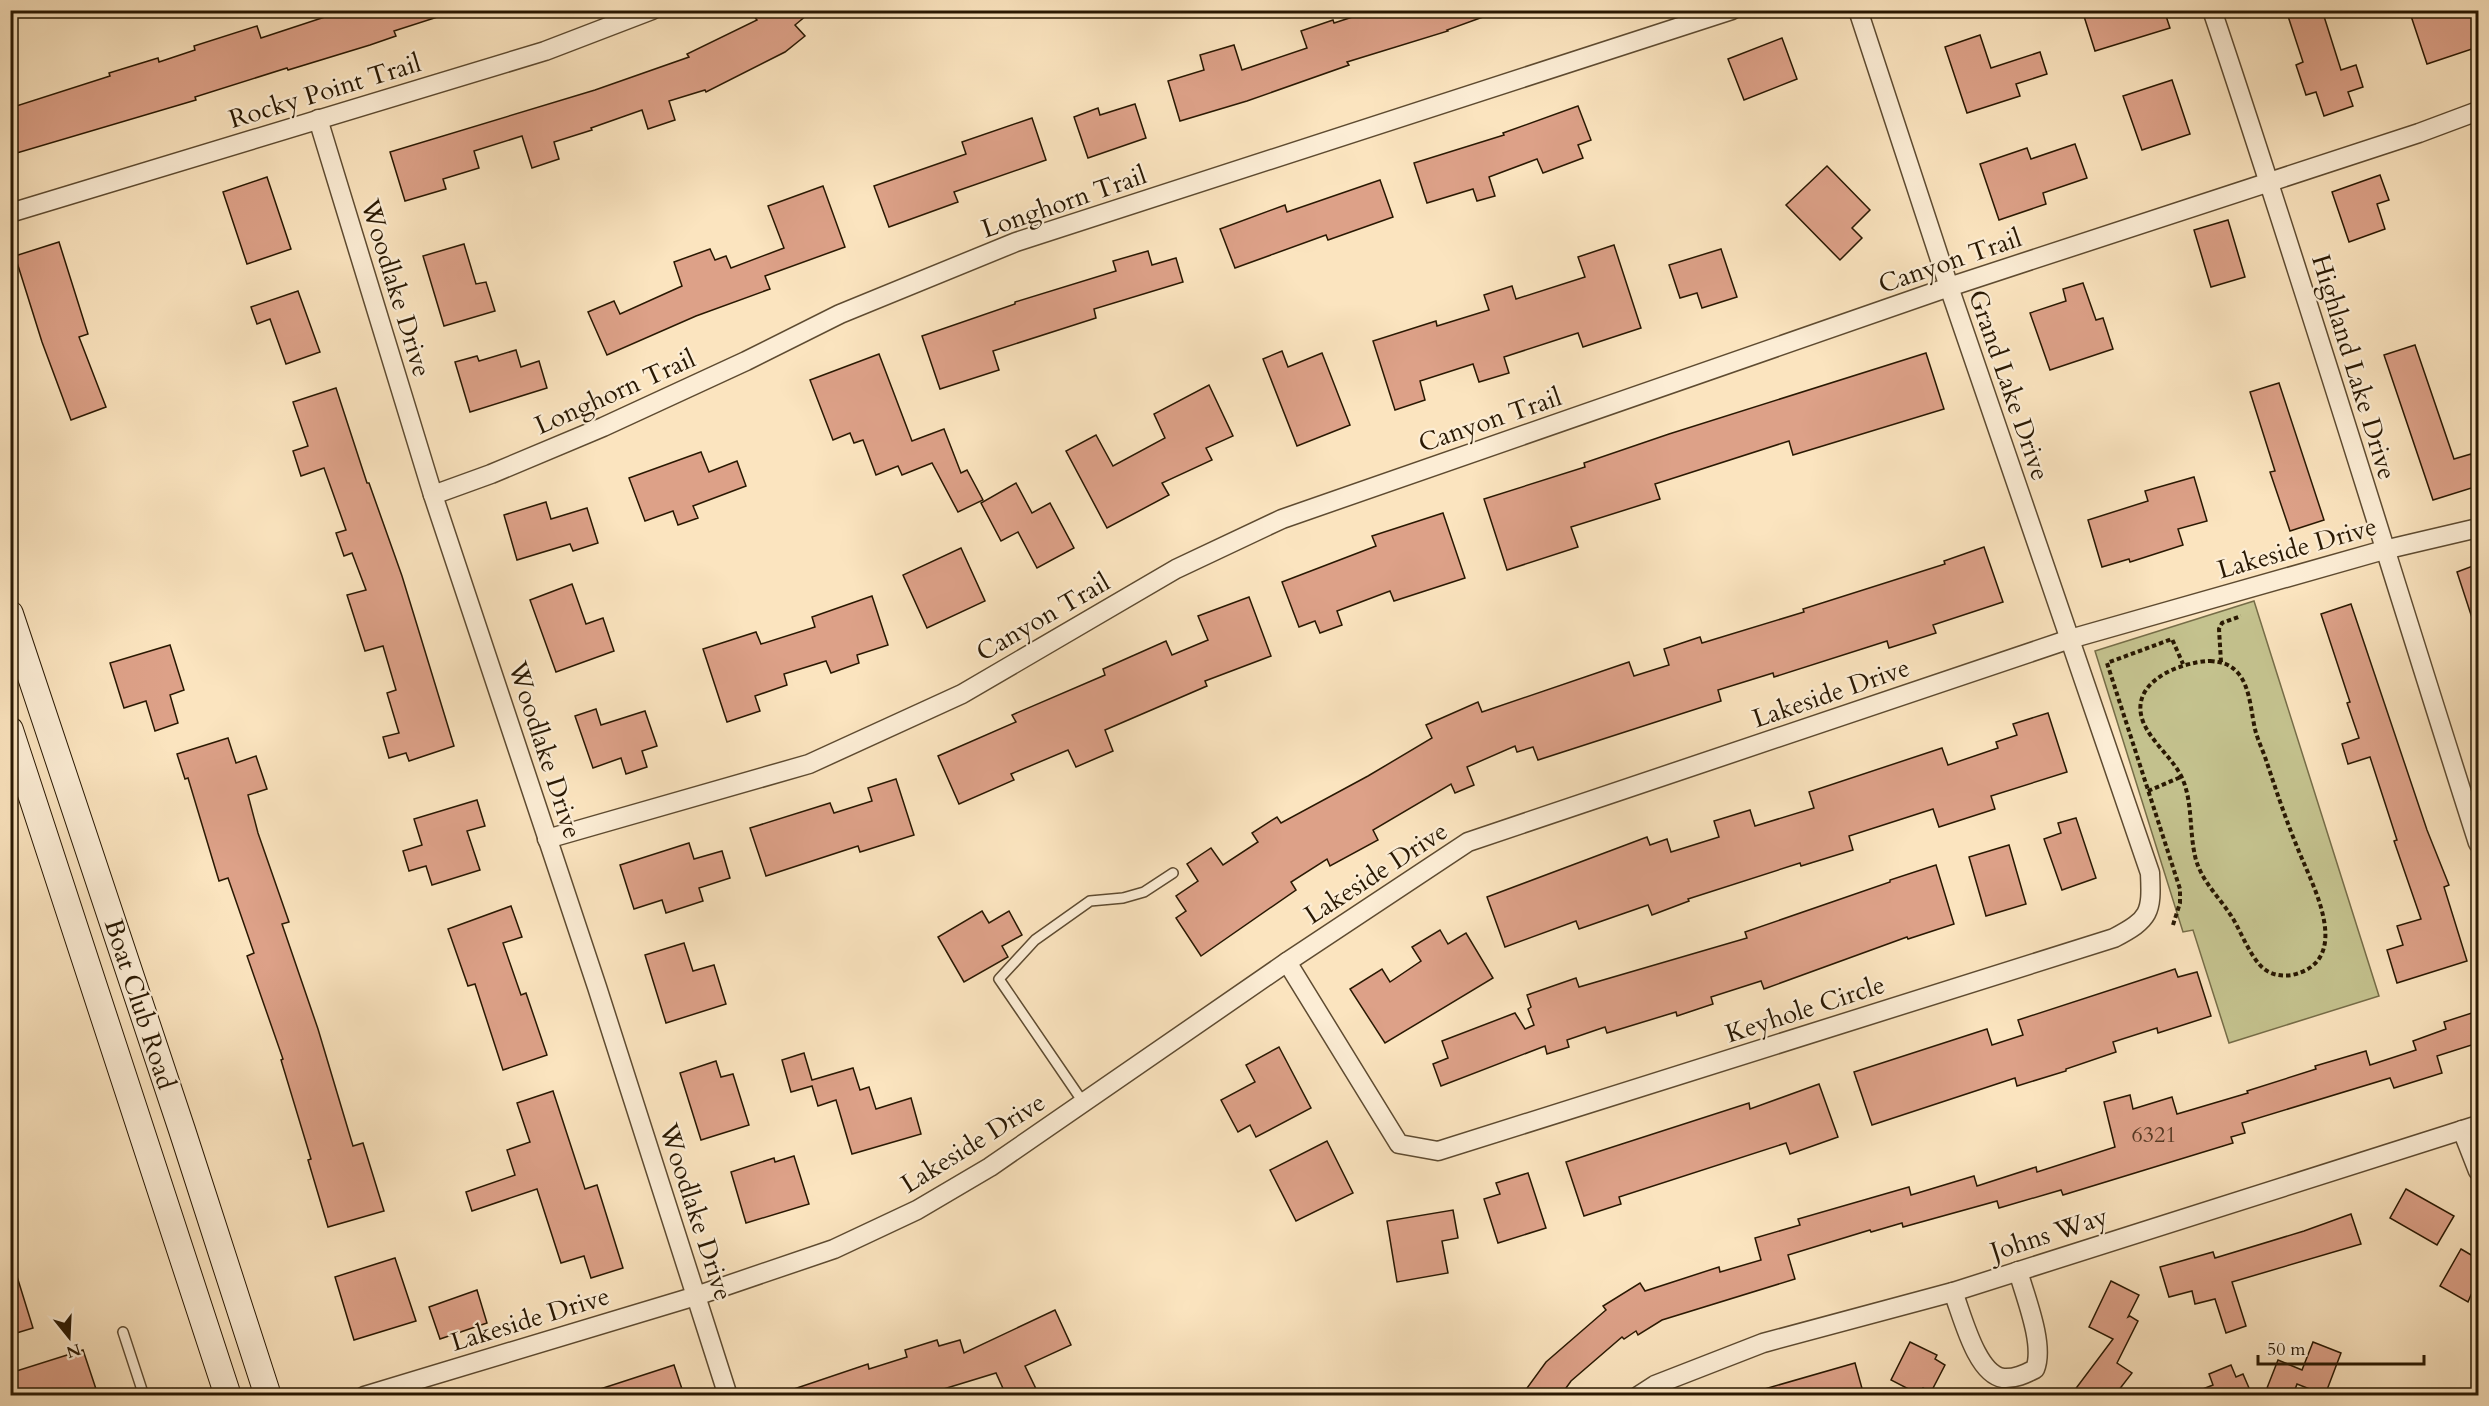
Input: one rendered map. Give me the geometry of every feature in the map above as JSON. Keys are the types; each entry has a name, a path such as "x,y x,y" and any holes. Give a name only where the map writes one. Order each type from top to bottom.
{"main road":[{"name":"Boat Club Road","path":"10,614 268,1395"},
{"name":"Boat Club Road","path":"10,730 228,1395"}],"street":[{"name":"Rocky Point Trail","path":"10,213 545,51 652,10"},
{"name":"Longhorn Trail","path":"433,495 491,474 603,427 746,361 840,314 1016,242 1732,10"},
{"name":"Grand Lake Drive","path":"1858,10 1949,287 2070,639"},
{"name":"Highland Lake Drive","path":"2212,10 2270,181 2384,550 2478,843"},
{"name":"Canyon Trail","path":"547,839 809,764 962,694 1176,569 1282,519 1949,287 2478,111"},
{"name":"Woodlake Drive","path":"318,119 433,495 597,987 728,1395"},
{"name":"Lakeside Drive","path":"364,1395 696,1296 834,1250 917,1210 990,1167 1287,962 1468,842 2070,639 2384,550 2478,528"},
{"name":"Keyhole Circle","path":"1287,962 1399,1144 1438,1152 2114,938 2139,925 2151,901 2150,873 2070,639"},
{"path":"2470,1128 2478,1172"},
{"name":"Johns Way","path":"1638,1395 1655,1385 1763,1343 1953,1292 2470,1128"},
{"path":"1953,1292 1975,1350 1985,1368 2002,1378 2018,1377 2035,1369 2039,1360 2038,1346 2018,1271"}],"lane":[{"path":"1083,1102 999,979 1035,940 1090,901 1123,898 1144,891 1173,873"},
{"path":"123,1332 144,1395"}],"path":[{"path":"2221,662 2219,628 2222,623 2241,616"},
{"path":"2173,925 2180,903 2180,889 2107,663 2172,639 2183,664"},
{"path":"2221,662 2240,674 2245,686 2256,735 2293,838 2319,900 2326,945 2322,957 2309,968 2289,975 2269,972 2260,964 2230,914 2205,882 2192,837 2189,803 2181,777 2174,764 2150,734 2141,713 2147,688 2155,679 2183,664 2221,662"},
{"path":"2148,791 2181,777"}],"shaded area":[{"path":"2254,601 2379,996 2229,1043 2193,930 2183,932 2095,651"}],"building":[{"path":"346,10 447,10 447,14 394,31 396,36 370,45 288,70 287,68 195,97 196,100 10,155 10,108 110,76 109,73 158,58 159,62 195,50 194,46 257,26 261,38"},
{"path":"749,10 813,10 795,25 805,36 785,52 706,92 705,90 669,101 675,120 648,129 642,110 554,142 559,159 532,168 522,136 474,151 479,168 443,179 446,189 405,201 390,152 595,90 689,57 687,54 757,20"},
{"path":"1374,10 1493,10 1494,13 1448,31 1347,62 1349,65 1247,101 1180,121 1168,81 1204,70 1200,55 1234,45 1242,70 1307,48 1301,31"},
{"path":"2082,10 2164,10 2170,28 2095,51"},
{"path":"2286,10 2322,10 2341,70 2356,65 2363,87 2348,92 2353,106 2324,116 2316,92 2306,95 2296,65 2303,62"},
{"path":"2409,10 2478,10 2478,47 2427,64"},
{"path":"1980,35 1991,68 2040,52 2047,74 2016,84 2020,96 1967,113 1945,47"},
{"path":"1782,38 1797,79 1744,100 1728,59"},
{"path":"2172,80 2190,134 2142,150 2123,96"},
{"path":"1135,104 1146,138 1088,158 1074,117 1098,108 1100,115"},
{"path":"1578,106 1591,140 1578,145 1583,158 1543,173 1537,159 1489,177 1495,196 1477,201 1473,189 1427,203 1414,163 1504,135 1503,133"},
{"path":"1032,118 1046,160 954,192 958,202 889,227 874,186 966,154 962,142"},
{"path":"2075,144 2087,178 2043,193 2046,204 1999,220 1980,164 2027,148 2031,159"},
{"path":"1827,166 1870,210 1852,228 1862,238 1840,260 1786,205"},
{"path":"2380,175 2389,200 2377,204 2385,229 2349,242 2332,192"},
{"path":"267,177 291,249 247,264 223,192"},
{"path":"1380,180 1393,217 1328,240 1326,235 1235,268 1220,229 1285,205 1287,212"},
{"path":"823,186 845,247 765,276 770,289 696,316 607,355 588,312 614,301 620,314 682,286 674,262 710,249 715,260 726,256 731,268 784,248 768,206"},
{"path":"2228,220 2245,277 2211,287 2194,230"},
{"path":"59,242 88,334 79,337 106,407 71,420 42,342 15,256"},
{"path":"464,244 476,284 486,282 495,311 444,326 423,256"},
{"path":"1614,245 1641,328 1583,347 1578,333 1504,357 1509,373 1479,382 1473,364 1420,381 1425,400 1395,410 1373,341 1436,321 1437,326 1489,310 1484,295 1512,286 1516,299 1585,277 1578,257"},
{"path":"1721,249 1737,297 1702,308 1697,293 1680,298 1669,265"},
{"path":"1148,251 1152,265 1176,258 1183,282 1094,309 1096,318 993,351 999,370 940,389 922,336 1015,304 1015,302 1116,271 1113,261"},
{"path":"2083,283 2096,320 2103,318 2113,349 2050,370 2030,313 2066,301 2063,289"},
{"path":"298,291 320,352 286,364 270,319 257,324 251,307"},
{"path":"2415,345 2454,459 2471,454 2478,476 2478,486 2433,500 2384,355"},
{"path":"516,350 521,367 539,361 547,388 470,412 455,362 477,356 479,361"},
{"path":"1282,351 1288,367 1322,353 1350,425 1297,446 1263,359"},
{"path":"1926,353 1944,409 1793,455 1789,441 1655,484 1660,499 1571,527 1578,547 1507,570 1484,499 1585,467 1584,463 1669,434"},
{"path":"879,354 912,441 944,429 961,473 967,470 983,500 958,512 932,463 902,475 898,466 876,475 863,440 854,443 850,433 833,440 810,380"},
{"path":"2279,383 2324,520 2290,531 2270,472 2275,471 2250,392"},
{"path":"1209,385 1233,436 1206,448 1212,460 1162,483 1169,495 1107,528 1066,451 1096,435 1113,466 1165,438 1154,414"},
{"path":"336,388 367,483 369,483 402,576 454,746 409,761 406,753 389,758 383,737 399,733 387,693 396,690 383,646 365,651 347,595 366,590 352,553 344,556 336,533 346,530 324,468 301,476 293,451 308,446 293,402"},
{"path":"701,452 709,472 737,461 746,486 693,506 698,518 678,525 673,511 645,521 629,478"},
{"path":"2194,477 2207,521 2178,529 2183,545 2130,562 2129,559 2102,567 2088,520 2148,501 2145,491"},
{"path":"1016,483 1032,513 1050,503 1074,548 1037,568 1018,532 1001,541 981,503"},
{"path":"546,502 551,519 587,508 598,543 573,551 570,544 517,560 504,515"},
{"path":"1443,513 1465,578 1394,601 1390,591 1337,611 1342,625 1320,633 1315,621 1299,627 1282,582 1376,546 1372,536"},
{"path":"1984,547 2003,602 1933,625 1936,633 1889,648 1887,641 1774,677 1773,673 1718,690 1721,701 1538,760 1533,747 1517,752 1515,746 1467,767 1474,785 1455,793 1451,784 1373,830 1378,840 1330,866 1327,859 1291,882 1296,890 1201,956 1176,918 1186,911 1176,896 1198,881 1187,864 1211,848 1223,865 1258,842 1252,833 1277,817 1281,823 1432,738 1426,725 1478,702 1482,712 1629,662 1634,676 1669,665 1664,649 1700,637 1702,643 1804,612 1803,609 1945,564 1944,561"},
{"path":"961,548 985,601 927,628 903,575"},
{"path":"2478,564 2478,627 2475,627 2457,572"},
{"path":"572,584 586,624 603,618 614,651 556,672 530,600"},
{"path":"872,596 888,645 857,655 859,663 831,673 826,661 784,674 787,685 755,696 760,711 727,722 703,649 756,632 761,644 815,627 812,617"},
{"path":"1249,597 1271,656 1205,681 1207,686 1105,730 1113,751 1076,767 1068,750 1011,774 1014,780 959,804 938,756 1016,722 1012,715 1105,675 1103,669 1166,641 1172,655 1208,640 1198,616"},
{"path":"2351,604 2427,830 2449,885 2444,887 2467,961 2397,983 2387,950 2403,945 2397,926 2421,919 2394,841 2397,840 2370,757 2348,764 2342,744 2359,738 2347,703 2350,702 2321,614"},
{"path":"170,645 184,690 170,695 178,723 155,731 146,701 124,708 110,663"},
{"path":"596,709 601,725 645,711 657,746 642,751 647,767 626,774 621,758 593,768 575,716"},
{"path":"2048,713 2067,772 1991,796 1995,809 1939,827 1933,809 1849,836 1853,850 1801,866 1800,863 1688,899 1689,901 1652,915 1648,905 1579,929 1576,921 1505,947 1487,897 1647,837 1650,845 1667,839 1671,852 1719,837 1714,821 1750,810 1755,826 1814,808 1809,792 1942,748 1948,765 1998,748 1996,742 2017,735 2013,724"},
{"path":"228,738 236,763 256,756 267,789 248,795 258,833 289,922 282,924 318,1029 353,1146 363,1143 384,1211 328,1227 308,1160 311,1159 281,1060 283,1059 247,956 254,953 228,878 219,881 188,778 185,779 177,754"},
{"path":"896,779 914,835 860,852 858,846 766,876 750,828 830,803 834,813 872,801 868,788"},
{"path":"477,800 485,826 467,831 480,870 432,885 426,866 409,871 403,851 422,845 414,819"},
{"path":"2076,818 2096,878 2062,890 2044,839 2061,833 2058,823"},
{"path":"689,843 694,859 722,851 730,878 699,888 703,901 666,913 662,900 634,909 620,865"},
{"path":"2009,845 2026,904 1986,916 1969,857"},
{"path":"1936,865 1954,924 1908,939 1907,937 1764,989 1761,981 1711,997 1713,1004 1677,1016 1676,1012 1607,1033 1605,1027 1567,1040 1569,1047 1547,1054 1545,1046 1441,1086 1433,1064 1448,1058 1442,1041 1515,1013 1525,1029 1534,1025 1528,1009 1531,1007 1527,995 1576,978 1579,987 1747,938 1745,932"},
{"path":"511,906 522,937 503,943 521,995 526,993 547,1055 503,1070 475,984 468,986 448,929"},
{"path":"982,911 989,923 1009,911 1022,935 1002,946 1008,957 964,982 938,937"},
{"path":"1440,930 1448,944 1466,933 1493,978 1385,1043 1350,989 1382,969 1390,982 1421,961 1412,947"},
{"path":"684,943 693,971 714,965 726,1004 666,1023 645,955"},
{"path":"2175,969 2178,977 2197,972 2211,1016 2158,1033 2157,1028 2113,1042 2116,1052 2066,1069 2066,1071 2017,1086 2015,1078 1872,1125 1854,1072 1987,1029 1992,1045 2023,1035 2018,1020"},
{"path":"2478,1011 2478,1043 2437,1056 2442,1073 2394,1088 2390,1078 2242,1123 2245,1133 2231,1137 2233,1143 2063,1195 2061,1190 1999,1208 1997,1201 1903,1227 1902,1223 1871,1232 1870,1230 1788,1255 1795,1279 1662,1320 1638,1335 1636,1331 1624,1339 1622,1337 1571,1381 1561,1395 1522,1395 1546,1362 1606,1310 1603,1306 1640,1283 1645,1291 1719,1267 1720,1272 1761,1260 1755,1238 1800,1225 1798,1219 1909,1187 1911,1195 1974,1176 1977,1186 2036,1167 2037,1172 2115,1147 2104,1102 2130,1095 2133,1109 2172,1097 2177,1114 2248,1093 2247,1091 2316,1069 2315,1066 2366,1051 2370,1065 2416,1050 2413,1041 2446,1029 2444,1022"},
{"path":"1279,1047 1311,1108 1256,1137 1250,1125 1238,1132 1221,1100 1255,1082 1246,1065"},
{"path":"804,1053 812,1080 853,1068 860,1090 869,1087 876,1109 911,1098 921,1134 852,1154 836,1100 818,1106 812,1086 791,1092 782,1060"},
{"path":"716,1061 721,1077 733,1074 749,1125 701,1140 680,1073"},
{"path":"1819,1084 1838,1137 1790,1154 1786,1143 1619,1197 1621,1204 1584,1216 1566,1162 1749,1103 1750,1109"},
{"path":"553,1091 585,1189 597,1185 623,1268 591,1278 584,1256 561,1263 537,1189 472,1211 466,1192 515,1175 507,1150 530,1142 517,1103"},
{"path":"1327,1141 1353,1193 1296,1221 1270,1170"},
{"path":"794,1156 809,1204 746,1223 731,1172 774,1158 775,1162"},
{"path":"1528,1173 1546,1228 1498,1243 1484,1199 1500,1194 1496,1183"},
{"path":"2406,1189 2454,1216 2437,1245 2390,1218"},
{"path":"1453,1210 1458,1238 1442,1241 1448,1273 1397,1282 1387,1221"},
{"path":"2351,1214 2361,1244 2232,1282 2246,1326 2226,1333 2215,1299 2195,1304 2192,1291 2169,1297 2160,1267 2213,1252 2215,1258"},
{"path":"2461,1249 2478,1259 2478,1300 2471,1295 2468,1302 2440,1286"},
{"path":"395,1258 416,1321 354,1340 335,1277"},
{"path":"15,1270 33,1328 10,1335 10,1271"},
{"path":"2111,1281 2139,1295 2128,1317 2138,1321 2117,1363 2132,1373 2115,1395 2071,1395 2113,1339 2089,1327"},
{"path":"477,1290 487,1323 440,1339 429,1307"},
{"path":"1055,1310 1071,1345 1025,1366 1039,1395 1006,1395 996,1373 924,1395 786,1395 785,1392 868,1364 869,1369 907,1357 905,1350 937,1340 939,1346 960,1340 964,1353"},
{"path":"1910,1342 1937,1355 1935,1359 1945,1365 1931,1392 1923,1388 1920,1395 1891,1380"},
{"path":"2313,1342 2341,1353 2325,1395 2297,1384 2293,1395 2285,1395 2267,1388 2278,1360 2302,1370"},
{"path":"83,1350 98,1395 10,1395 10,1373"},
{"path":"1855,1363 1863,1392 1853,1395 1762,1395 1761,1390"},
{"path":"674,1365 684,1395 592,1395 591,1392"},
{"path":"2231,1365 2236,1377 2243,1374 2252,1395 2190,1395 2213,1385 2209,1374"}]}
